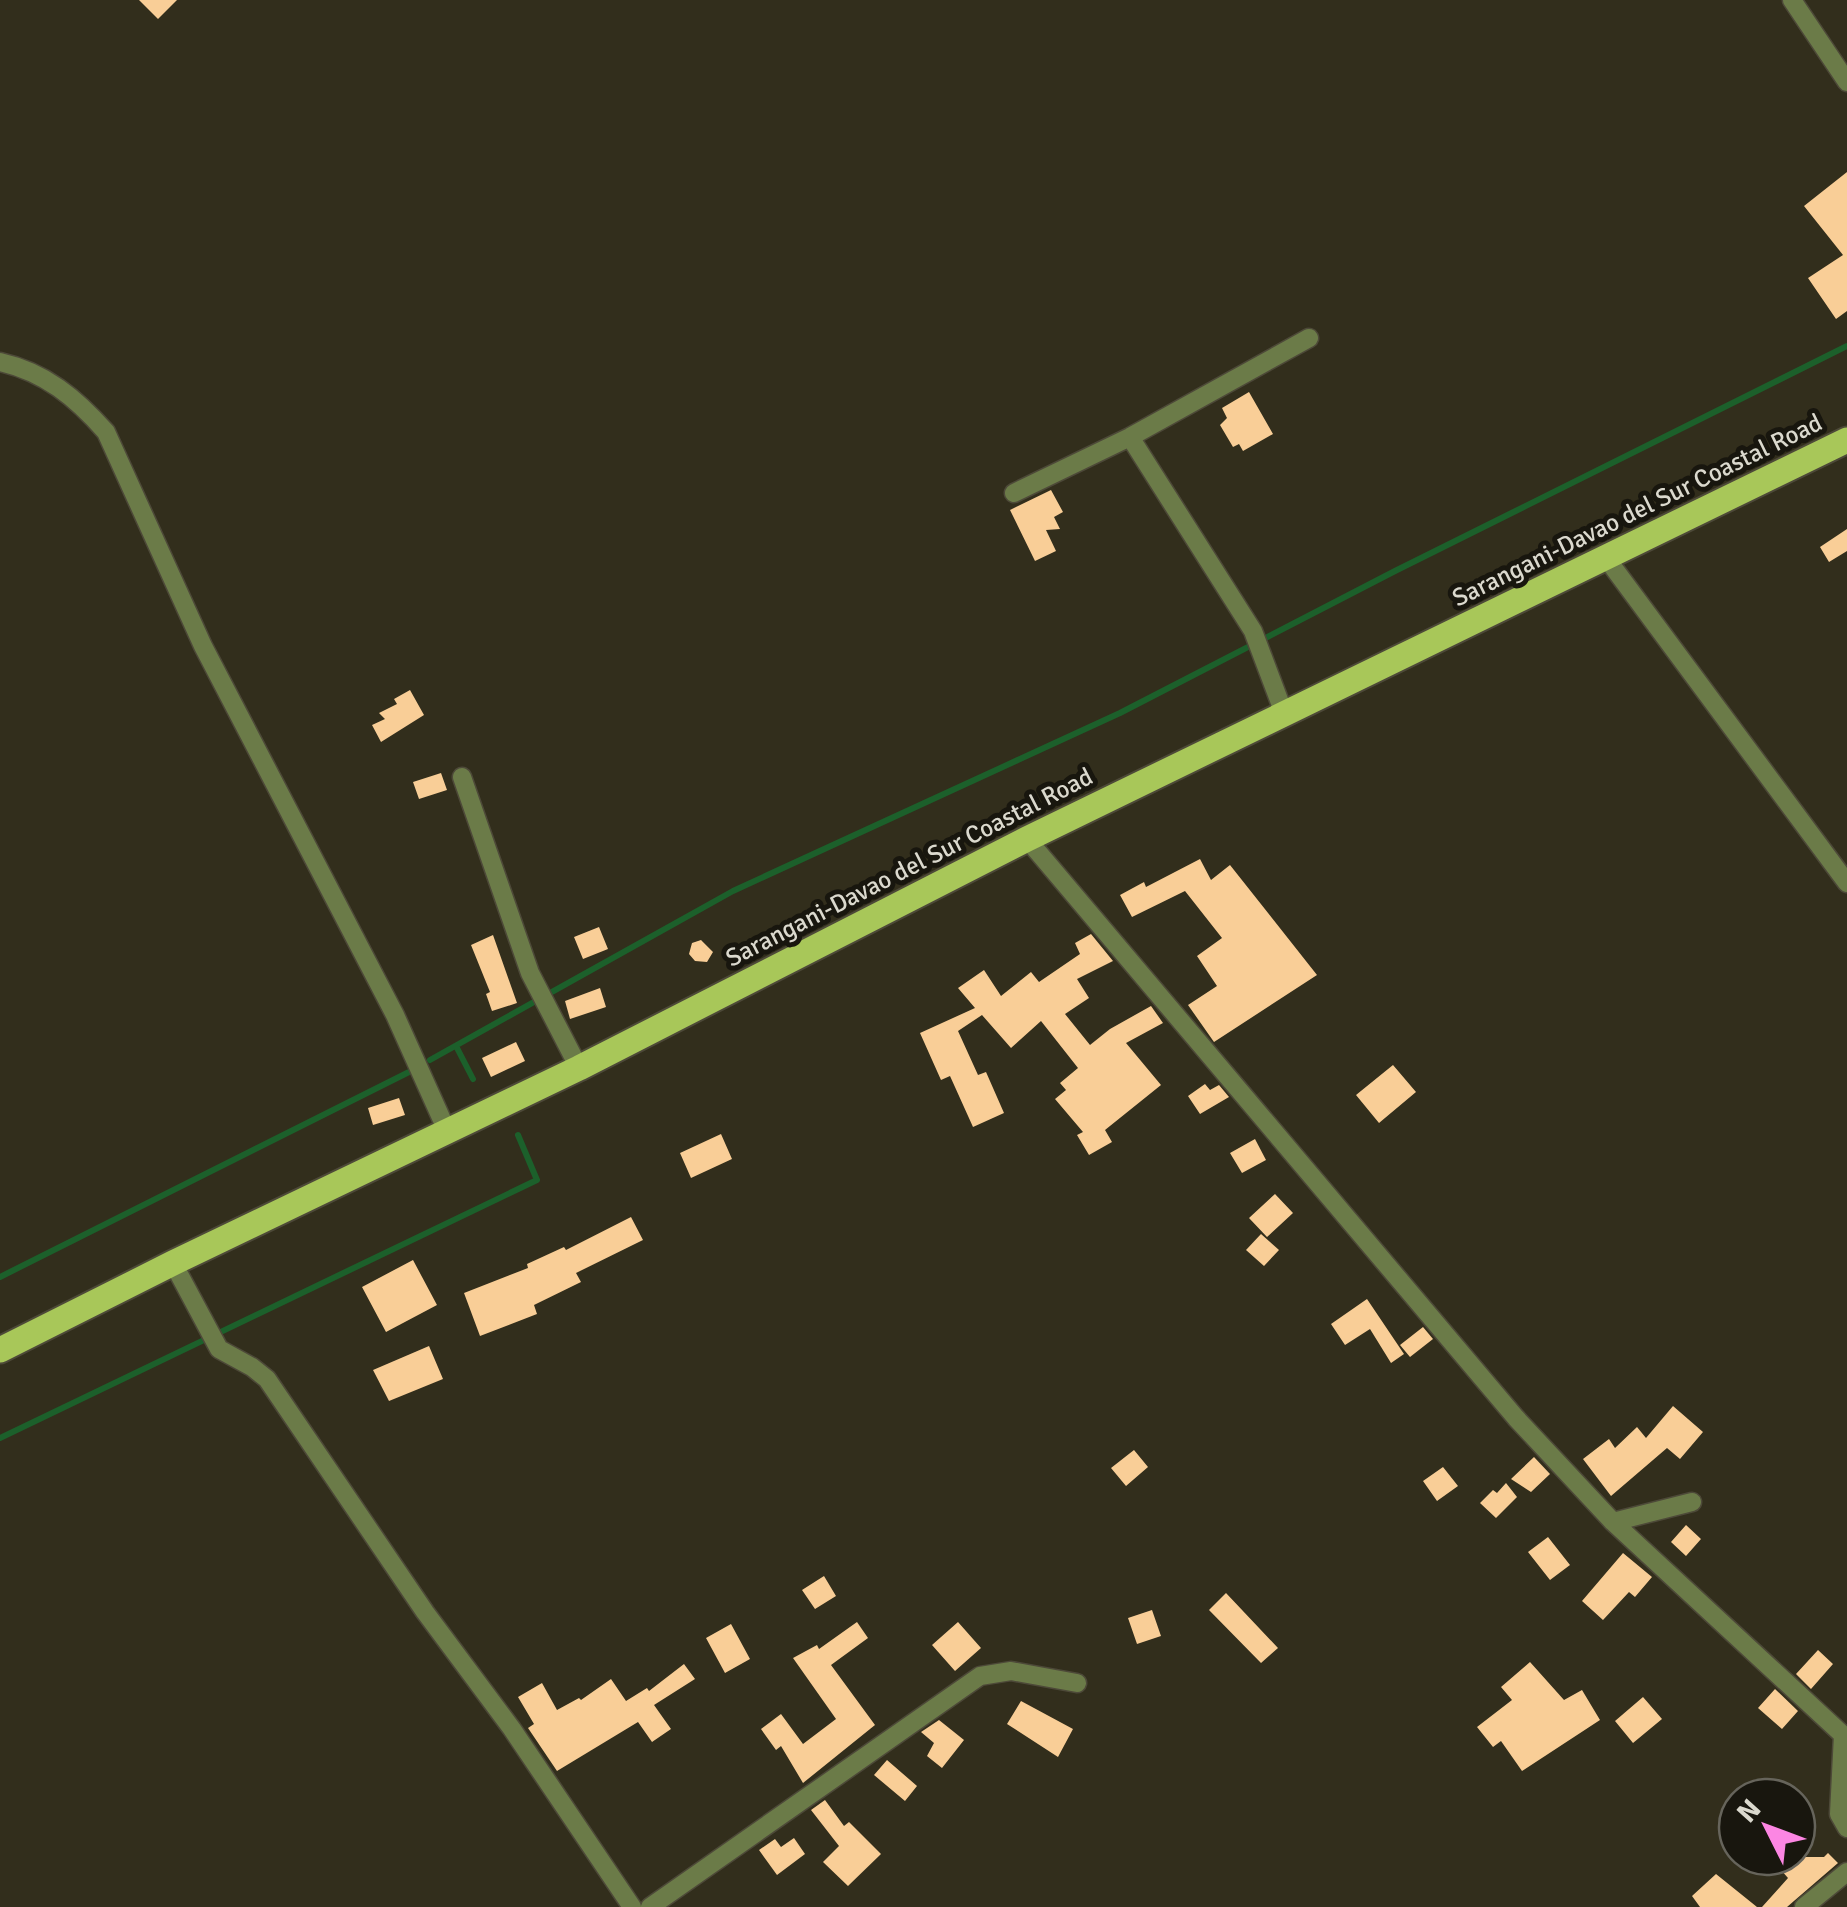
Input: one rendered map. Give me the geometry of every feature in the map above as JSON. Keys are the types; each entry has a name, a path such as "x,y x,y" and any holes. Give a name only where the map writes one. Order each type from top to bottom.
{"main road":[{"name":"Sarangani-Davao del Sur Coastal Road","path":"0,1350 580,1068 1028,839 1847,440"}],"street":[{"path":"1792,0 1847,82"},
{"path":"1014,493 1130,437 1309,338"},
{"path":"0,362 24,368 49,381 81,403 106,432 203,646 395,1015 447,1132"},
{"path":"1130,437 1253,631 1285,716"},
{"path":"1606,558 1847,884"},
{"path":"462,778 530,973 580,1068"},
{"path":"1028,839 1516,1418 1612,1522 1843,1735 1839,1814 1847,1828"},
{"path":"173,1263 219,1349 267,1379 632,1907"},
{"path":"1612,1522 1692,1502"},
{"path":"650,1907 980,1676 1011,1671 1077,1683"},
{"path":"1804,1907 1847,1872"}],"building":[{"path":"139,0 177,0 158,19"},
{"path":"1847,172 1847,311 1836,319 1808,278 1843,255 1804,206"},
{"path":"1249,392 1273,434 1243,451 1239,444 1233,447 1220,425 1227,418 1222,408"},
{"path":"1051,490 1063,512 1054,517 1060,529 1046,530 1056,551 1035,561 1010,510"},
{"path":"1847,529 1847,551 1829,562 1820,547"},
{"path":"410,690 424,715 381,742 372,725 385,719 379,713 397,704 394,699"},
{"path":"441,773 447,790 419,799 413,782"},
{"path":"1200,859 1211,880 1230,865 1317,975 1214,1042 1188,1005 1217,986 1197,956 1222,938 1185,891 1132,917 1120,895 1144,882 1146,887"},
{"path":"599,927 608,949 583,959 574,937"},
{"path":"1091,934 1113,961 1077,979 1089,998 1065,1014 1090,1045 1151,1006 1163,1023 1126,1043 1161,1085 1105,1130 1112,1142 1089,1155 1077,1135 1083,1132 1055,1099 1066,1090 1060,1083 1078,1068 1041,1021 1011,1048 982,1015 958,1031 978,1075 986,1072 1004,1113 973,1127 950,1076 941,1080 920,1033 975,1008 958,988 984,970 1001,996 1031,972 1039,982 1080,954 1075,943"},
{"path":"493,935 517,1003 492,1011 486,994 490,992 471,945"},
{"path":"701,940 713,952 707,962 695,961 689,954 692,943"},
{"path":"600,988 606,1007 570,1019 565,1001"},
{"path":"516,1042 525,1061 491,1077 482,1058"},
{"path":"1393,1065 1416,1092 1379,1123 1356,1095"},
{"path":"1205,1084 1210,1090 1219,1085 1229,1097 1200,1114 1188,1096"},
{"path":"399,1098 405,1115 373,1125 368,1108"},
{"path":"721,1134 732,1159 691,1178 680,1153"},
{"path":"1255,1139 1266,1160 1242,1173 1230,1153"},
{"path":"1275,1194 1293,1213 1267,1237 1249,1218"},
{"path":"631,1217 643,1240 576,1273 581,1282 534,1305 537,1314 480,1336 464,1293 528,1268 527,1264 564,1247 566,1250"},
{"path":"1261,1234 1279,1250 1264,1266 1246,1250"},
{"path":"413,1260 437,1305 386,1332 362,1287"},
{"path":"1367,1299 1404,1354 1391,1363 1370,1329 1345,1345 1331,1324"},
{"path":"1423,1327 1433,1339 1410,1357 1400,1345"},
{"path":"429,1346 443,1379 389,1401 373,1370"},
{"path":"1673,1406 1703,1432 1680,1459 1667,1448 1611,1496 1583,1459 1609,1439 1615,1448 1637,1427 1646,1438"},
{"path":"1134,1450 1148,1467 1126,1486 1111,1468"},
{"path":"1534,1457 1550,1474 1531,1492 1511,1479"},
{"path":"1443,1467 1458,1486 1437,1501 1423,1481"},
{"path":"1506,1483 1517,1497 1496,1518 1480,1503"},
{"path":"1686,1525 1701,1539 1686,1556 1671,1542"},
{"path":"1548,1537 1570,1565 1550,1580 1528,1552"},
{"path":"1623,1553 1652,1577 1635,1597 1629,1592 1603,1620 1582,1601"},
{"path":"824,1576 836,1596 815,1609 802,1590"},
{"path":"1226,1593 1278,1648 1261,1663 1209,1610"},
{"path":"1152,1610 1161,1636 1137,1644 1128,1618"},
{"path":"857,1622 868,1638 831,1665 875,1725 803,1783 781,1746 776,1750 761,1729 781,1714 803,1744 836,1719 793,1658 817,1645 819,1649"},
{"path":"958,1622 981,1648 955,1671 932,1645"},
{"path":"731,1624 750,1659 725,1673 706,1638"},
{"path":"1818,1650 1833,1664 1811,1689 1796,1674"},
{"path":"1530,1662 1564,1700 1582,1690 1600,1720 1522,1771 1501,1741 1493,1747 1477,1727 1512,1700 1501,1687"},
{"path":"684,1664 695,1679 654,1705 671,1729 652,1742 638,1722 557,1771 528,1728 534,1724 518,1697 542,1683 557,1710 581,1700 611,1679 626,1701 647,1688 649,1691"},
{"path":"1775,1689 1798,1711 1782,1729 1758,1708"},
{"path":"1643,1697 1662,1719 1633,1743 1615,1721"},
{"path":"1021,1701 1073,1729 1058,1757 1007,1724"},
{"path":"939,1720 964,1740 942,1768 927,1756 934,1743 921,1732"},
{"path":"887,1760 917,1786 905,1801 874,1775"},
{"path":"825,1800 844,1826 849,1822 881,1854 848,1886 823,1862 839,1846 811,1810"},
{"path":"794,1838 805,1854 777,1875 759,1850 775,1839 781,1847"},
{"path":"1828,1853 1838,1863 1787,1907 1762,1907 1787,1877 1817,1877 1817,1857"},
{"path":"1716,1874 1757,1907 1700,1907 1692,1896"}],"waterway":[{"path":"430,1060 733,891 1120,713 1847,346"},
{"path":"456,1046 473,1079"},
{"path":"0,1277 413,1070"},
{"path":"0,1438 537,1180 518,1135"}]}
